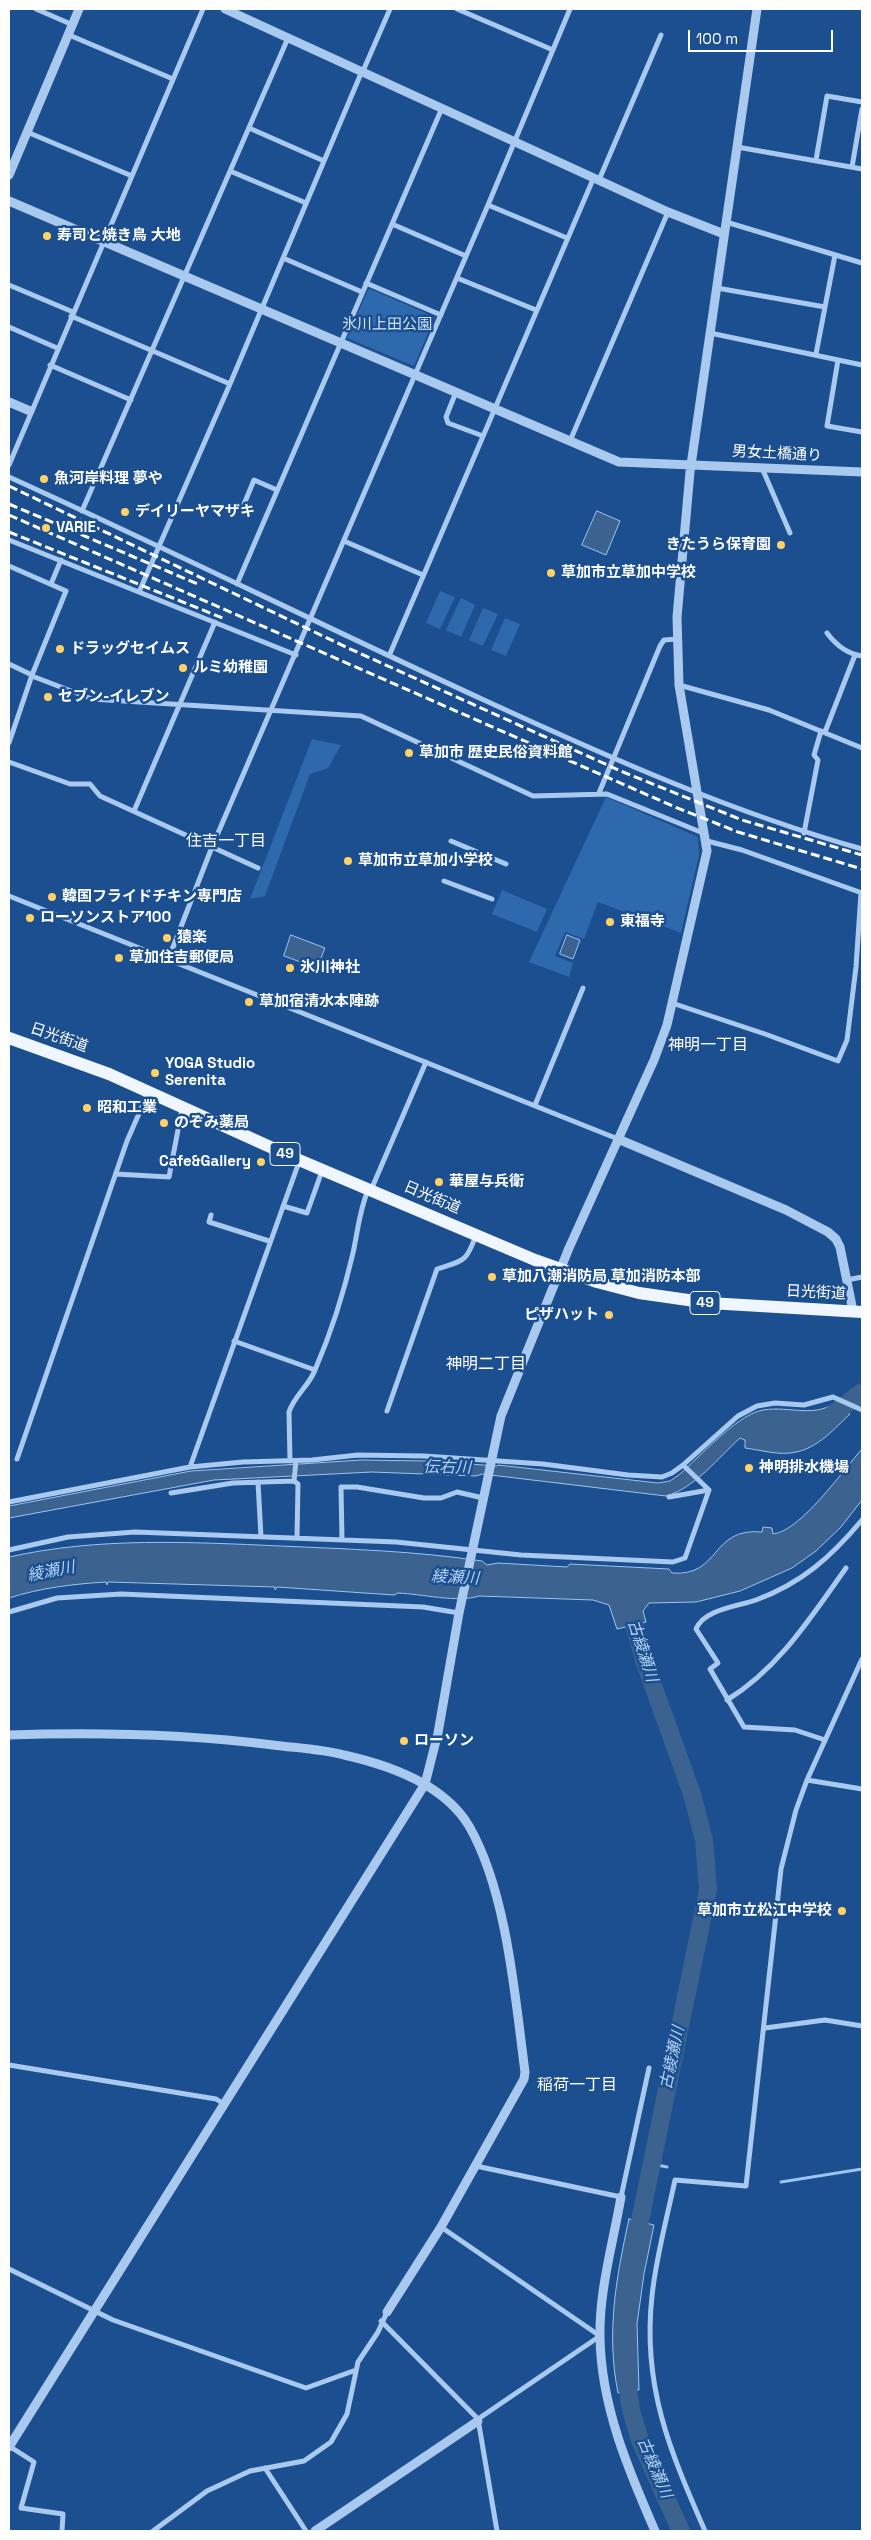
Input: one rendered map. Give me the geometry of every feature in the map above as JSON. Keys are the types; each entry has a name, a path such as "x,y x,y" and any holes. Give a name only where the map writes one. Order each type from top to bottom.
{"main road":[{"name":"日光街道","path":"9,1038 109,1074 322,1170 561,1270 606,1285 666,1298 723,1304 857,1312"}],"street":[{"path":"36,9 73,25"},
{"path":"9,176 80,9"},
{"path":"9,465 30,411 203,9"},
{"path":"226,9 668,212 724,234"},
{"path":"139,592 160,548 390,9"},
{"path":"457,9 553,50"},
{"path":"168,960 212,846 296,655 570,9"},
{"path":"62,2531 62,2514 21,2508 34,2462 9,2446 425,1784 442,1716 471,1552 501,1416 561,1270 654,1060 672,1003 704,864 706,837 680,685 676,639 691,464 757,9"},
{"path":"69,34 173,79"},
{"path":"389,656 567,238 661,35"},
{"path":"82,511 288,38"},
{"path":"816,160 827,96 862,102"},
{"path":"237,584 442,108"},
{"path":"852,167 862,109"},
{"path":"249,128 324,160"},
{"path":"27,132 132,176"},
{"path":"737,146 862,168"},
{"path":"230,171 306,203"},
{"name":"男女土橋通り","path":"9,201 619,462 862,472"},
{"path":"488,205 567,238"},
{"path":"570,441 668,212"},
{"path":"726,222 862,263"},
{"path":"392,224 466,256"},
{"path":"816,354 835,255"},
{"path":"283,258 362,292"},
{"path":"457,278 536,310"},
{"path":"366,282 441,315"},
{"path":"9,284 152,351 230,384"},
{"path":"717,288 825,307"},
{"path":"9,327 57,348"},
{"path":"710,333 862,365"},
{"path":"838,360 827,426 862,432"},
{"path":"50,365 131,400"},
{"path":"456,392 446,417 448,423 483,436"},
{"path":"9,402 30,411"},
{"path":"762,467 790,533"},
{"path":"9,477 310,620 614,760 698,794 804,833 862,849"},
{"path":"242,509 254,480 277,490"},
{"path":"9,540 296,655"},
{"path":"344,541 423,575"},
{"path":"51,584 61,560"},
{"path":"9,566 66,591 32,675 9,743"},
{"path":"134,810 215,622"},
{"path":"828,634 834,643 855,655 862,656"},
{"path":"599,793 660,646 664,640 676,639"},
{"path":"804,833 818,760 814,755 855,655"},
{"path":"9,664 92,699 361,716 533,796 607,794 706,837 862,893 856,968 847,1040 838,1061 766,1034 672,1003"},
{"path":"680,685 769,710 862,748"},
{"path":"9,762 70,784 90,784 100,796 258,868"},
{"path":"451,841 506,864"},
{"path":"444,880 492,899"},
{"path":"9,896 535,1105 759,1198 828,1232 836,1239 840,1247 857,1312"},
{"path":"535,1105 583,988"},
{"path":"297,1538 298,1484 294,1480 289,1412 292,1404 307,1387 315,1370 346,1281 359,1213 426,1062"},
{"path":"17,1459 126,1141 148,1093"},
{"path":"116,1174 169,1177 182,1108"},
{"path":"190,1467 299,1160"},
{"path":"282,1206 306,1213 322,1170"},
{"path":"211,1215 209,1222 269,1241"},
{"path":"387,1411 437,1269 463,1260 469,1255 476,1235"},
{"path":"848,1280 862,1277"},
{"path":"234,1340 315,1370"},
{"path":"9,1502 190,1467 243,1462 294,1462 358,1454 554,1465 648,1477 667,1475 683,1465 738,1416 756,1406 775,1403 804,1405 833,1397 861,1410"},
{"path":"683,1465 709,1490"},
{"path":"170,1493 233,1483 294,1480"},
{"path":"258,1482 261,1537"},
{"path":"342,1540 341,1487 357,1487 424,1498 441,1498 457,1492 484,1498"},
{"path":"669,1497 709,1490"},
{"path":"9,1550 68,1536 135,1532 342,1540 460,1547 471,1552 673,1562 685,1558 709,1490"},
{"path":"826,1740 795,1730 744,1727 710,1669 718,1664 698,1634 698,1624 709,1614 764,1597 802,1577 837,1550 862,1520"},
{"path":"727,1700 751,1684 780,1656 846,1568"},
{"path":"9,1612 57,1598 121,1594 460,1609"},
{"path":"705,2531 674,2462 658,2410 650,2355 652,2296 675,2180 746,2186 782,1869 796,1810 807,1780 862,1659"},
{"path":"9,1735 95,1734 234,1740 342,1754 372,1763 425,1784 450,1803 469,1826 487,1868 511,1969 524,2079 441,2227 381,2321 378,2332 358,2362 347,2414 331,2442 304,2461 250,2471 207,2491 153,2531"},
{"path":"807,1780 862,1789"},
{"path":"765,2028 825,2020 862,2026"},
{"path":"9,2065 216,2099 224,2104"},
{"path":"649,2068 609,2264 600,2336 606,2388 617,2436 626,2465 655,2531"},
{"path":"476,2166 622,2197"},
{"path":"441,2227 600,2336"},
{"path":"9,2269 93,2312 306,2388 356,2370"},
{"path":"381,2321 478,2420 497,2531"},
{"path":"315,2531 600,2336"},
{"path":"264,2468 306,2531"}],"green space":[{"name":"氷川上田公園","path":"370,289 435,317 414,366 347,338"},
{"path":"440,591 455,597 440,629 426,623"},
{"path":"461,598 475,605 461,637 446,630"},
{"path":"483,608 498,614 483,646 469,640"},
{"path":"505,618 520,624 506,656 491,650"},
{"path":"312,739 341,745 328,768 310,774 265,896 250,899"},
{"path":"606,797 698,837 699,855 681,933 598,902 584,939 565,932 555,956 573,963 569,977 529,962"},
{"path":"502,890 547,909 537,932 492,914"}],"water":[{"path":"597,511 620,521 606,555 582,545"},
{"path":"291,935 325,948 317,968 284,956"},
{"path":"567,935 580,940 573,959 560,954"},
{"path":"835,1403 850,1414 826,1437 812,1446 796,1452 777,1453 745,1448 745,1440 740,1438 696,1479 677,1492 666,1496 482,1474 476,1476 372,1472 214,1480 9,1518 9,1506 191,1471 361,1460 498,1465 658,1483 670,1481 680,1474 729,1429 750,1415 769,1409 817,1410"},
{"name":"綾瀬川","path":"862,1449 862,1500 841,1527 816,1551 792,1568 740,1591 696,1602 649,1603 643,1611 646,1622 617,1629 609,1605 593,1600 479,1596 461,1599 398,1593 394,1595 277,1587 275,1590 275,1587 108,1582 107,1585 106,1582 57,1587 9,1598 9,1557 77,1546 144,1542 356,1549 482,1561 487,1565 498,1563 567,1567 570,1564 669,1569 672,1573 688,1572 699,1568 733,1537 745,1532 762,1532 763,1527 772,1528 773,1534 784,1530 796,1522 821,1498"},
{"path":"629,2219 654,2225 644,2274 637,2324 639,2390 618,2393 614,2371 614,2306"}],"waterway":[{"name":"伝右川","path":"822,1420 828,1418 862,1392"},
{"name":"古綾瀬川","path":"628,1603 645,1663 692,1794 704,1840 708,1890 635,2245"},
{"path":"652,2164 667,2167"},
{"path":"781,2182 862,2169"},
{"name":"古綾瀬川","path":"625,2370 631,2410 640,2440 681,2531"}],"railway":[{"path":"9,486 348,648 623,772 742,820 862,855"},
{"path":"9,504 200,585"},
{"path":"9,515 675,807 738,832 862,869"},
{"path":"9,532 225,619"}],"place":[{"name":"寿司と焼き鳥 大地","path":"47,236"},
{"name":"魚河岸料理 夢や","path":"44,479"},
{"name":"デイリーヤマザキ","path":"125,512"},
{"name":"VARIE","path":"46,528"},
{"name":"きたうら保育園","path":"781,545"},
{"name":"草加市立草加中学校","path":"551,573"},
{"name":"ドラッグセイムス","path":"60,649"},
{"name":"ルミ幼稚園","path":"183,668"},
{"name":"セブン-イレブン","path":"48,697"},
{"name":"草加市 歴史民俗資料館","path":"409,753"},
{"name":"草加市立草加小学校","path":"348,861"},
{"name":"韓国フライドチキン専門店","path":"52,897"},
{"name":"ローソンストア100","path":"30,918"},
{"name":"東福寺","path":"610,922"},
{"name":"猿楽","path":"167,938"},
{"name":"草加住吉郵便局","path":"119,958"},
{"name":"氷川神社","path":"290,968"},
{"name":"草加宿清水本陣跡","path":"249,1002"},
{"name":"YOGA Studio Serenita","path":"155,1073"},
{"name":"昭和工業","path":"87,1108"},
{"name":"のぞみ薬局","path":"164,1123"},
{"name":"Cafe&Gallery","path":"261,1162"},
{"name":"華屋与兵衛","path":"439,1182"},
{"name":"草加八潮消防局 草加消防本部","path":"492,1277"},
{"name":"ピザハット","path":"609,1315"},
{"name":"神明排水機場","path":"749,1468"},
{"name":"ローソン","path":"404,1741"},
{"name":"草加市立松江中学校","path":"842,1911"}],"district":[{"name":"住吉一丁目","path":"226,842"},
{"name":"神明一丁目","path":"708,1046"},
{"name":"神明二丁目","path":"486,1365"},
{"name":"稲荷一丁目","path":"577,2086"}]}
